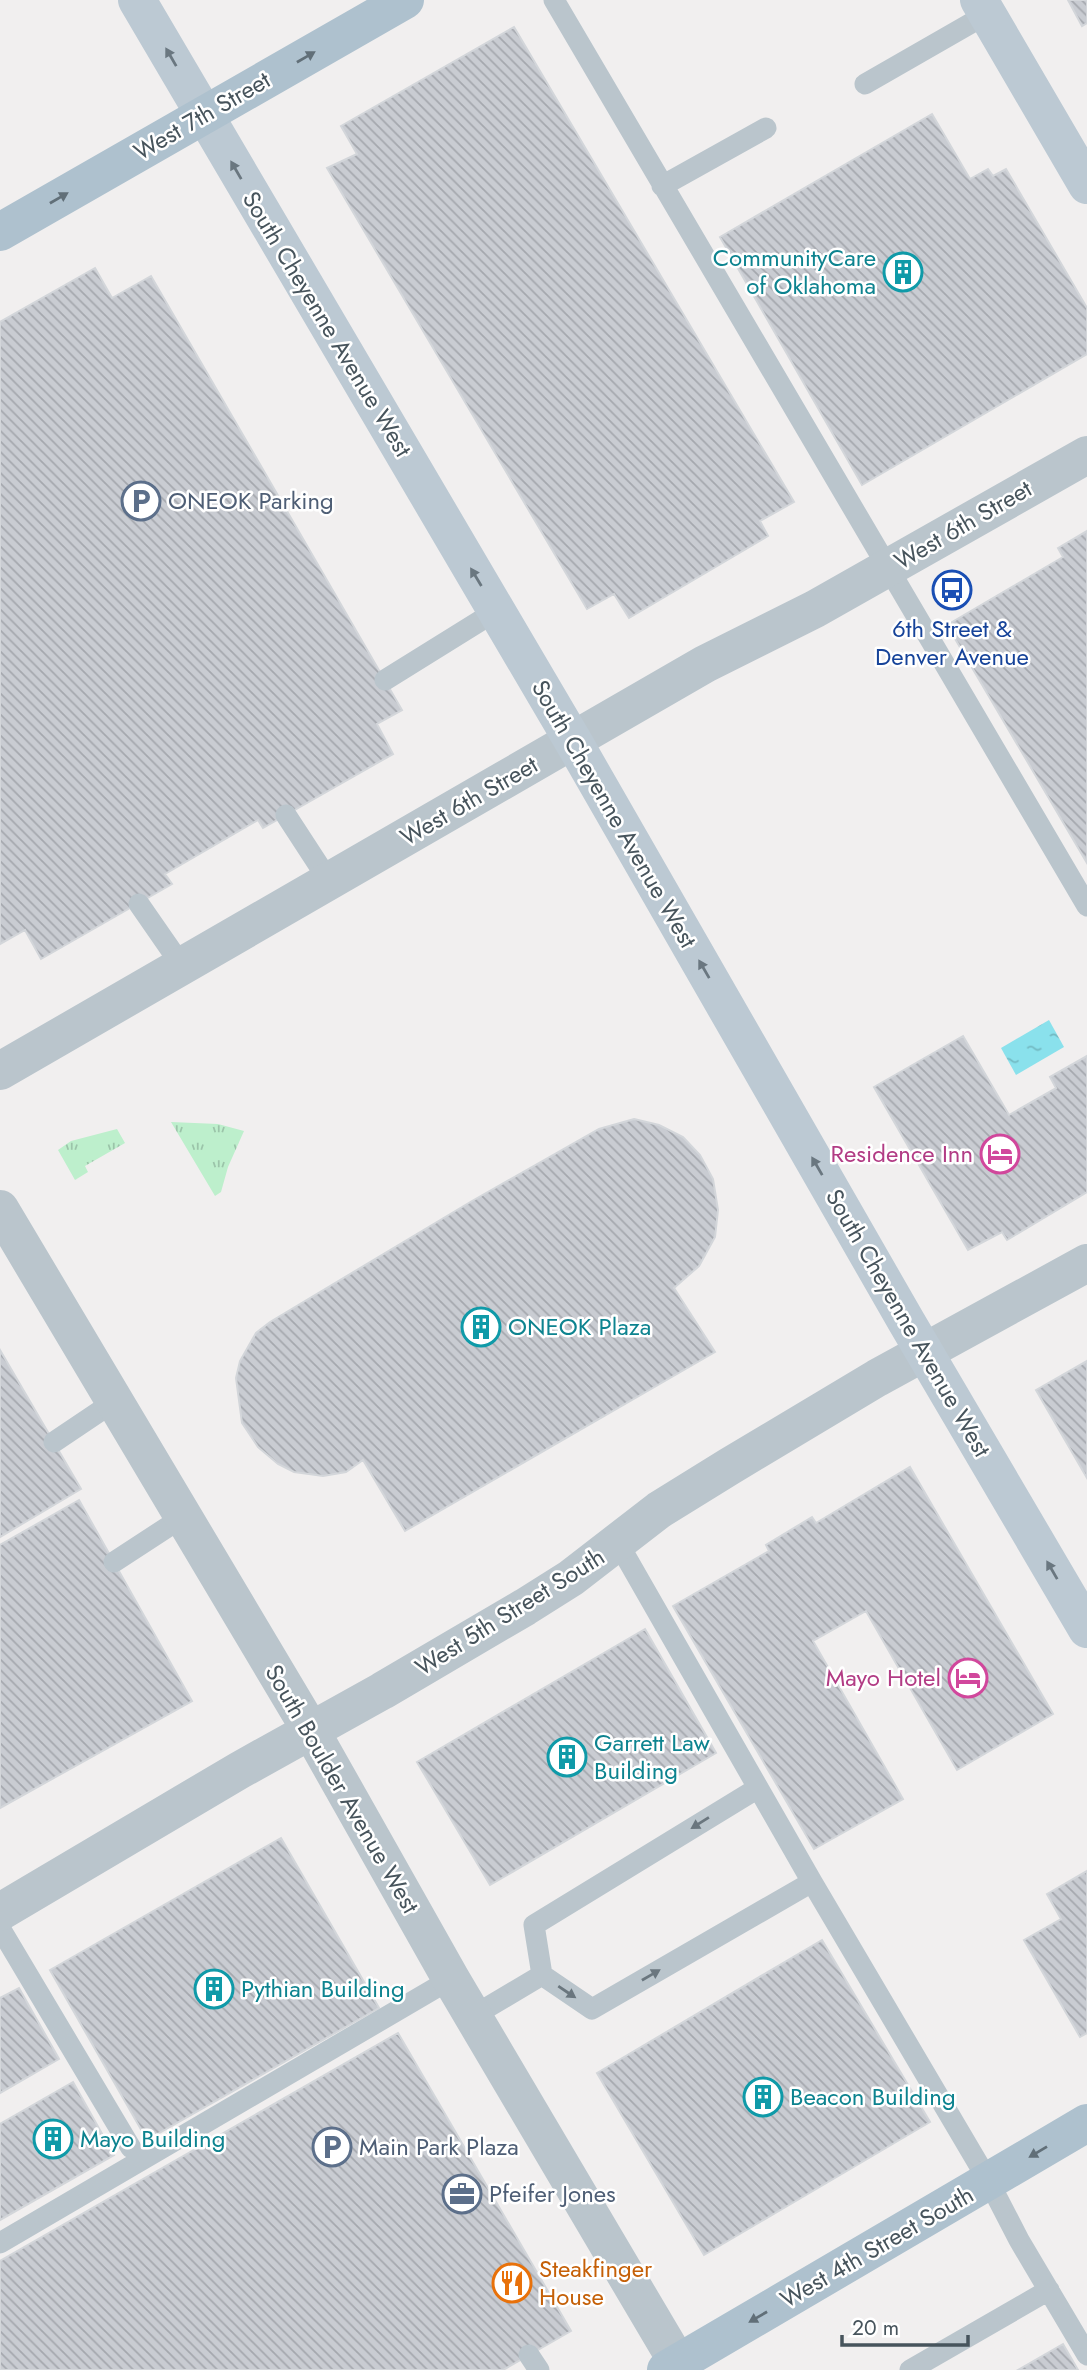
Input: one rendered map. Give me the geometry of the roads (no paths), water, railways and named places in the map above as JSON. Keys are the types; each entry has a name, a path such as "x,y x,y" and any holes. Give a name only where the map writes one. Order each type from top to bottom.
{"main road":[{"name":"South Cheyenne Avenue West","path":"137,0 573,741 924,1353 1087,1629"},
{"name":"West 7th Street","path":"0,232 405,0"},
{"path":"983,7 1087,185"},
{"name":"West 4th Street South","path":"675,2368 1086,2126"}],"street":[{"name":"West 6th Street","path":"0,1071 705,664 815,609 1087,455"},
{"name":"South Boulder Avenue West","path":"0,1209 311,1731 675,2368"},
{"name":"West 5th Street South","path":"0,1912 240,1770 525,1607 571,1578 659,1510 877,1378 1087,1263"}],"lane":[{"path":"554,0 1087,906"},
{"path":"865,84 983,7"},
{"path":"662,186 766,128"},
{"path":"385,680 496,611"},
{"path":"286,815 329,881"},
{"path":"139,904 182,966"},
{"path":"54,1443 115,1401"},
{"path":"114,1562 183,1517"},
{"path":"618,1542 1087,2355"},
{"path":"758,1788 534,1925 541,1975 592,2009 812,1882"},
{"path":"0,1928 131,2148"},
{"path":"473,2016 541,1975"},
{"path":"0,2243 451,1979"},
{"path":"910,2370 1049,2290"}],"water":[{"path":"1049,1020 1064,1047 1016,1075 1001,1048"}],"place":[{"name":"CommunityCare of Oklahoma","path":"903,272"},
{"name":"ONEOK Parking","path":"141,501"},
{"name":"6th Street & Denver Avenue","path":"952,590"},
{"name":"Residence Inn","path":"1000,1154"},
{"name":"ONEOK Plaza","path":"481,1327"},
{"name":"Mayo Hotel","path":"968,1678"},
{"name":"Garrett Law Building","path":"567,1757"},
{"name":"Pythian Building","path":"214,1989"},
{"name":"Beacon Building","path":"763,2097"},
{"name":"Mayo Building","path":"53,2139"},
{"name":"Main Park Plaza","path":"332,2147"},
{"name":"Pfeifer Jones","path":"462,2194"},
{"name":"Steakfinger House","path":"512,2283"}]}
